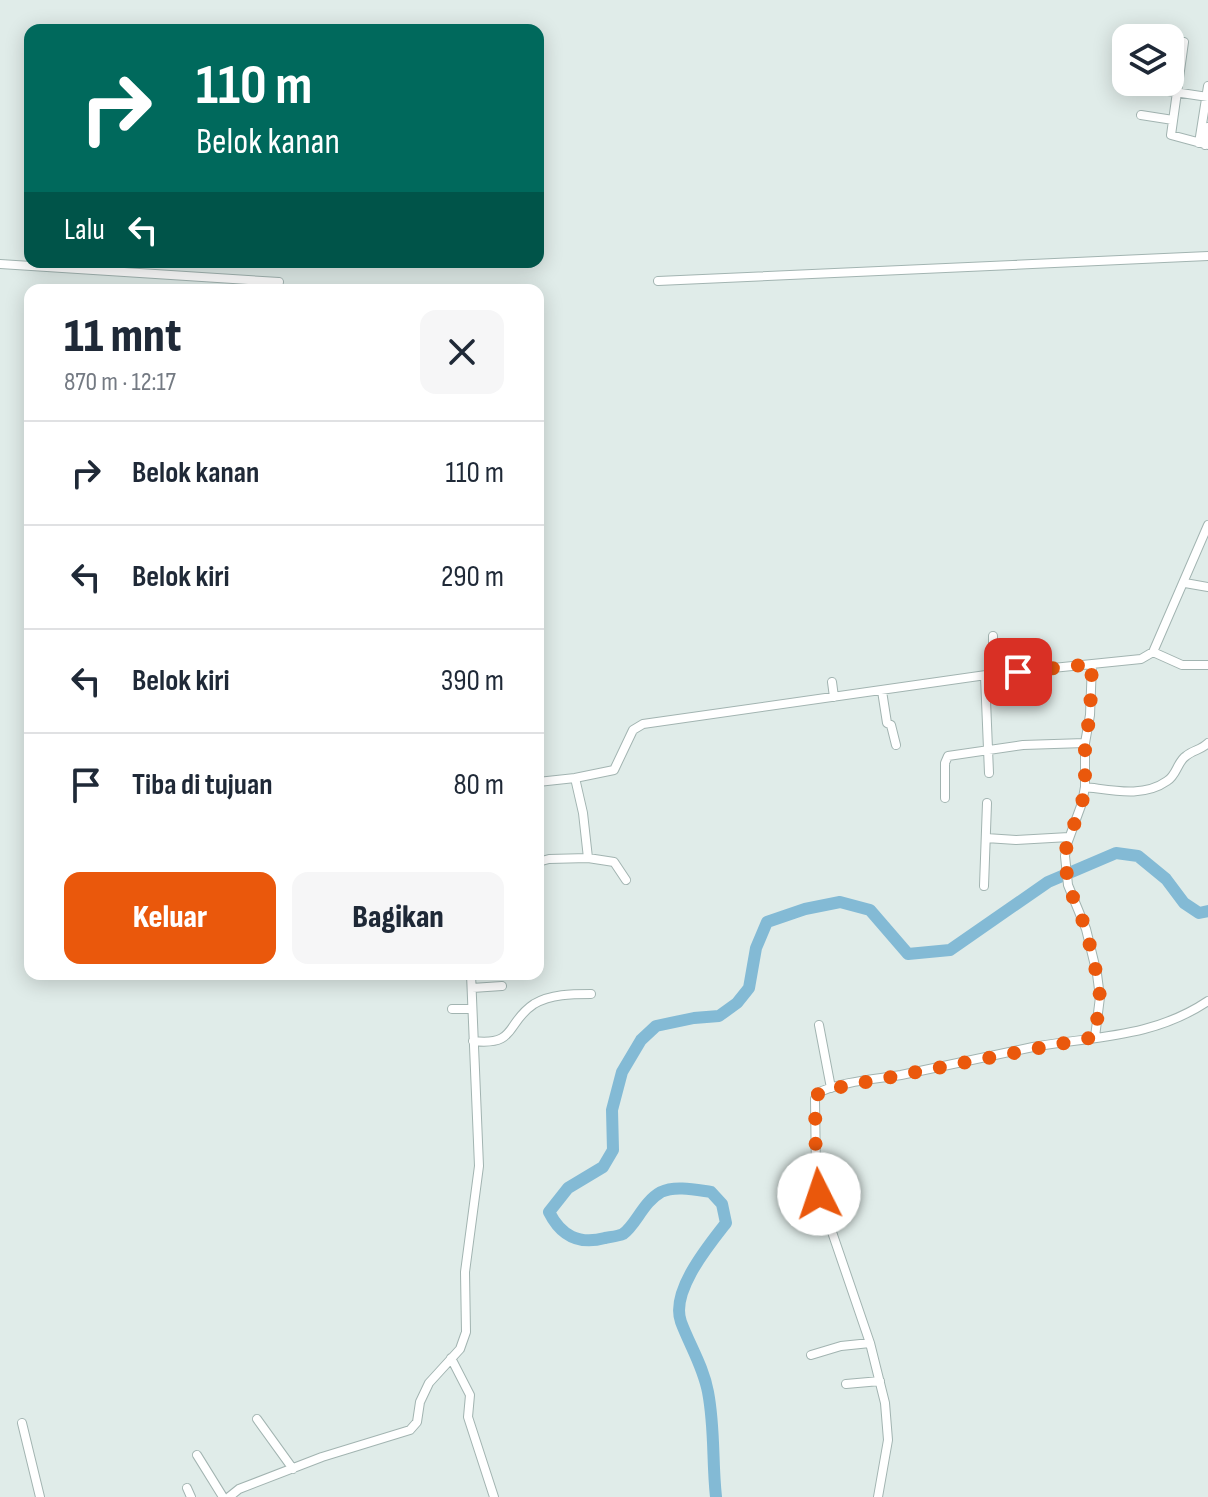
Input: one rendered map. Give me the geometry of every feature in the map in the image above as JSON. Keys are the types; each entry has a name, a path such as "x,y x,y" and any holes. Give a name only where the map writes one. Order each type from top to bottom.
{"street":[{"path":"1204,144 1208,86"},
{"path":"1184,93 1207,97"},
{"path":"1176,96 1171,135 1204,144"},
{"path":"1141,115 1173,120"},
{"path":"1204,144 1208,127"},
{"path":"658,281 1208,256"},
{"path":"0,264 24,266"},
{"path":"62,268 279,282"},
{"path":"544,781 614,770 633,730 643,724 989,675 1141,659 1153,652 1208,525"},
{"path":"1185,583 1208,587"},
{"path":"989,773 989,675 993,636"},
{"path":"1153,652 1182,665 1208,665"},
{"path":"1092,664 1090,715 1085,743 1085,787 1065,856 1068,885 1082,917 1095,962 1100,997 1095,1037"},
{"path":"832,682 834,697"},
{"path":"882,691 887,723 891,725 896,745"},
{"path":"945,798 946,758 988,749 1085,743"},
{"path":"1085,787 1136,792 1151,789 1177,772 1186,755 1208,743"},
{"path":"575,778 588,858"},
{"path":"984,886 987,803"},
{"path":"986,838 1069,837"},
{"path":"544,860 588,858 614,862 626,880"},
{"path":"197,1455 226,1497 293,1469 410,1430 417,1422 420,1402 429,1383 462,1345 466,1332 465,1272 479,1166 471,980"},
{"path":"472,988 502,986"},
{"path":"473,1041 489,1042 507,1037 530,1007 543,1000 566,994 591,994"},
{"path":"878,1497 888,1440 885,1403 870,1343 817,1182 815,1099 820,1091 1095,1037 1113,1038 1185,1016 1208,1001"},
{"path":"452,1009 472,1009"},
{"path":"819,1025 831,1088"},
{"path":"811,1355 841,1346 870,1343"},
{"path":"451,1358 470,1395 468,1417 494,1497"},
{"path":"846,1384 880,1381"},
{"path":"257,1419 293,1469"},
{"path":"22,1423 40,1497"}],"waterway":[{"path":"716,1497 708,1392 679,1310 681,1297 693,1270 726,1223 722,1204 711,1192 667,1190 655,1196 623,1234 596,1240 579,1239 565,1233 549,1212 568,1188 603,1167 613,1150 612,1110 622,1072 641,1040 656,1026 719,1016 737,1003 749,988 756,948 767,922 805,909 840,902 870,910 908,954 950,950 1048,882 1116,853 1138,856 1166,879 1184,903 1199,913 1208,911"}],"route":[{"path":"819,1194 815,1099 820,1091 1095,1037 1100,997 1098,980 1086,929 1068,885 1065,856 1085,787 1085,743 1090,715 1092,664 1018,672"}]}
